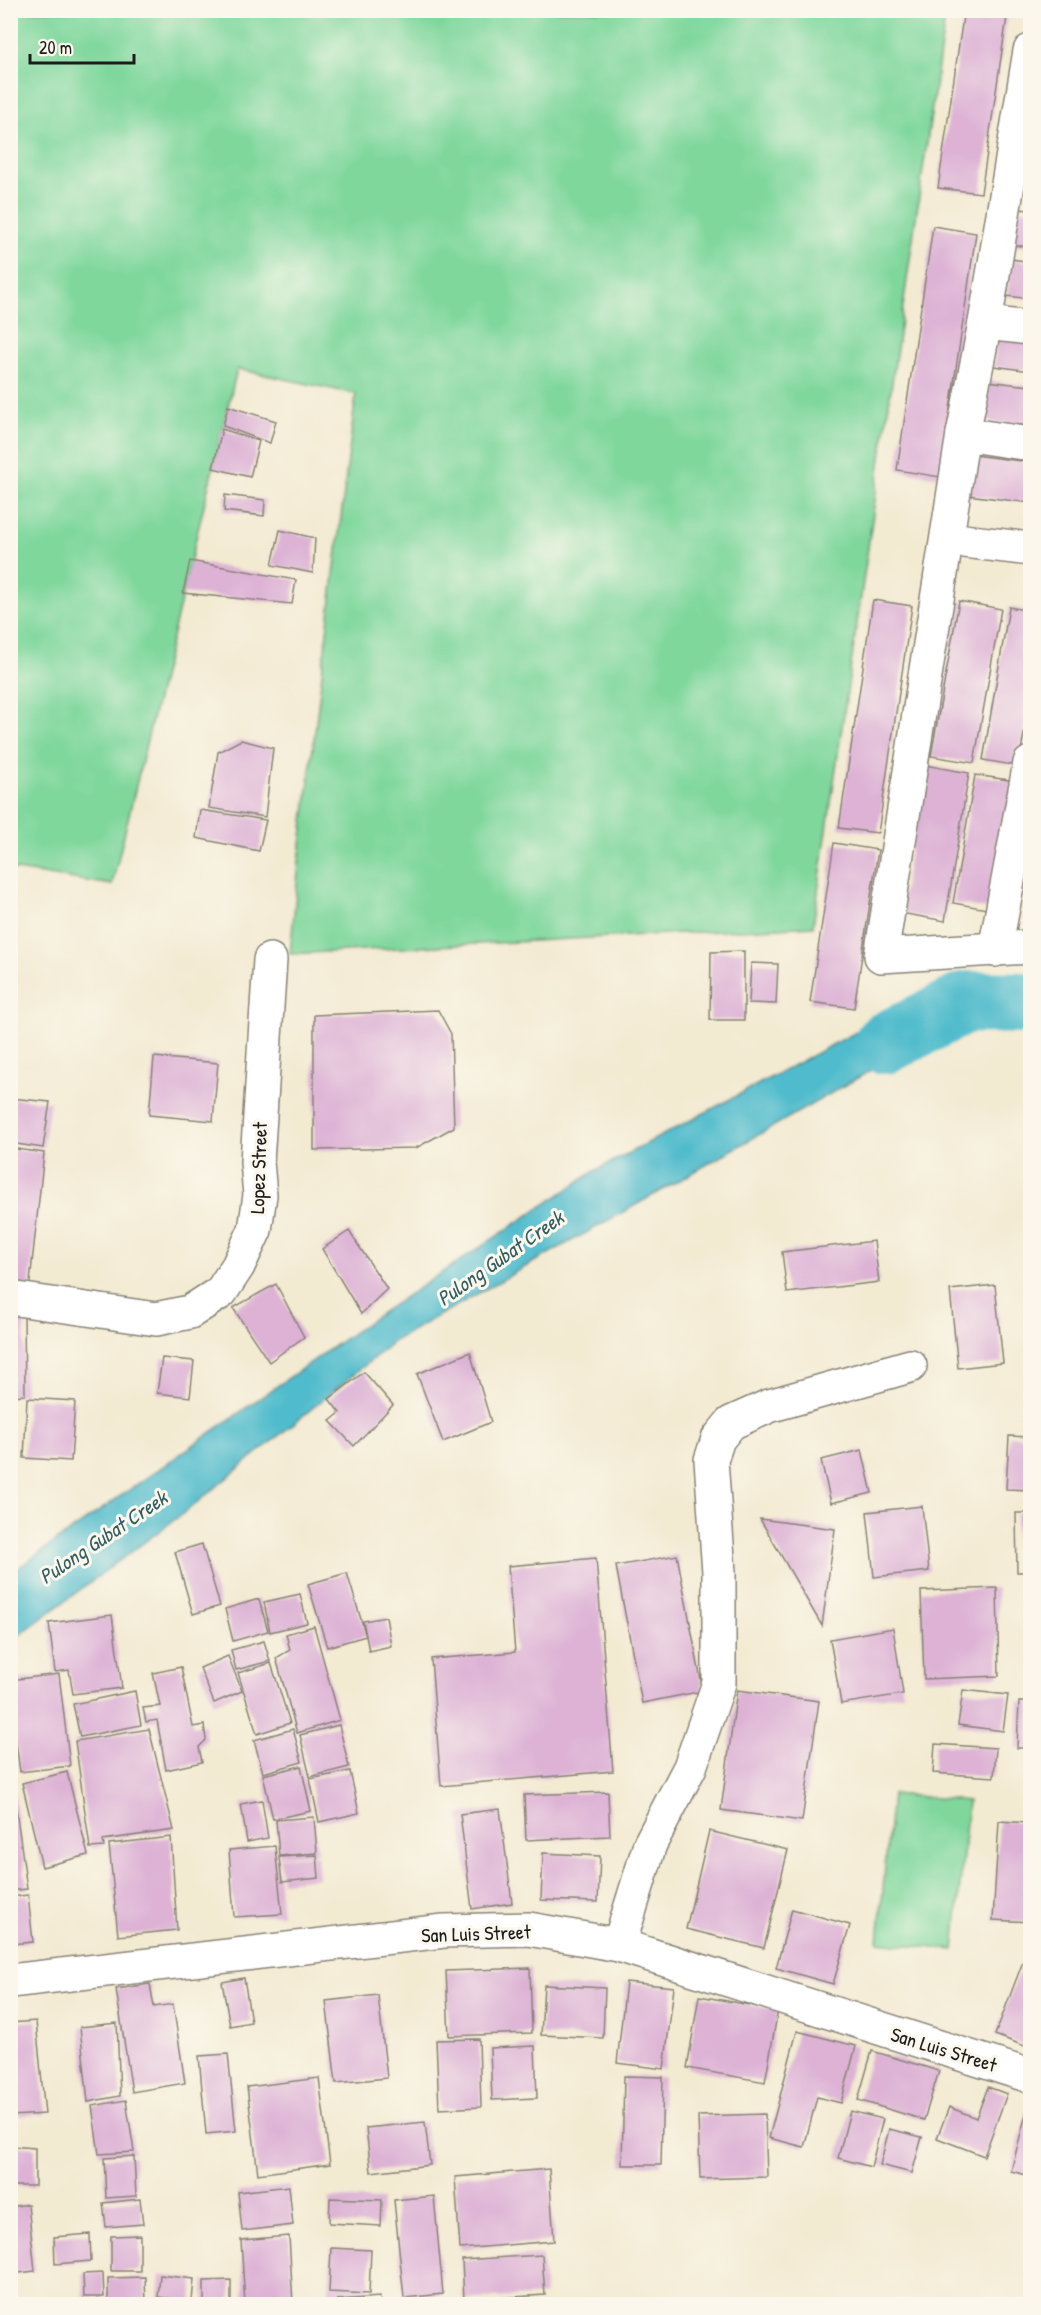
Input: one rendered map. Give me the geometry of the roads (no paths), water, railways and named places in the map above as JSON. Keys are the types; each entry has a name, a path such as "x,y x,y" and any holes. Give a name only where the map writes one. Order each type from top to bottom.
{"street":[{"path":"1029,66 1018,199 985,323 963,434 882,956 1030,947"},
{"path":"985,323 1030,328"},
{"path":"963,434 1030,444"},
{"path":"947,539 1030,549"},
{"path":"995,950 1030,763"},
{"name":"Lopez Street","path":"10,1299 156,1319 190,1312 221,1292 238,1266 255,1230 260,1195 257,1162 270,960"},
{"path":"619,1945 650,1844 690,1767 719,1683 719,1572 711,1460 718,1439 731,1424 769,1406 910,1366"},
{"name":"San Luis Street","path":"10,1981 444,1931 529,1929 619,1945 1030,2076"}],"water":[{"path":"1030,998 1030,1019 976,1010 397,1339 189,1509 11,1641 11,1573 381,1313 595,1171 892,1013"}],"waterway":[{"name":"Pulong Gubat Creek","path":"885,1043 967,1002 1030,1003"}]}
